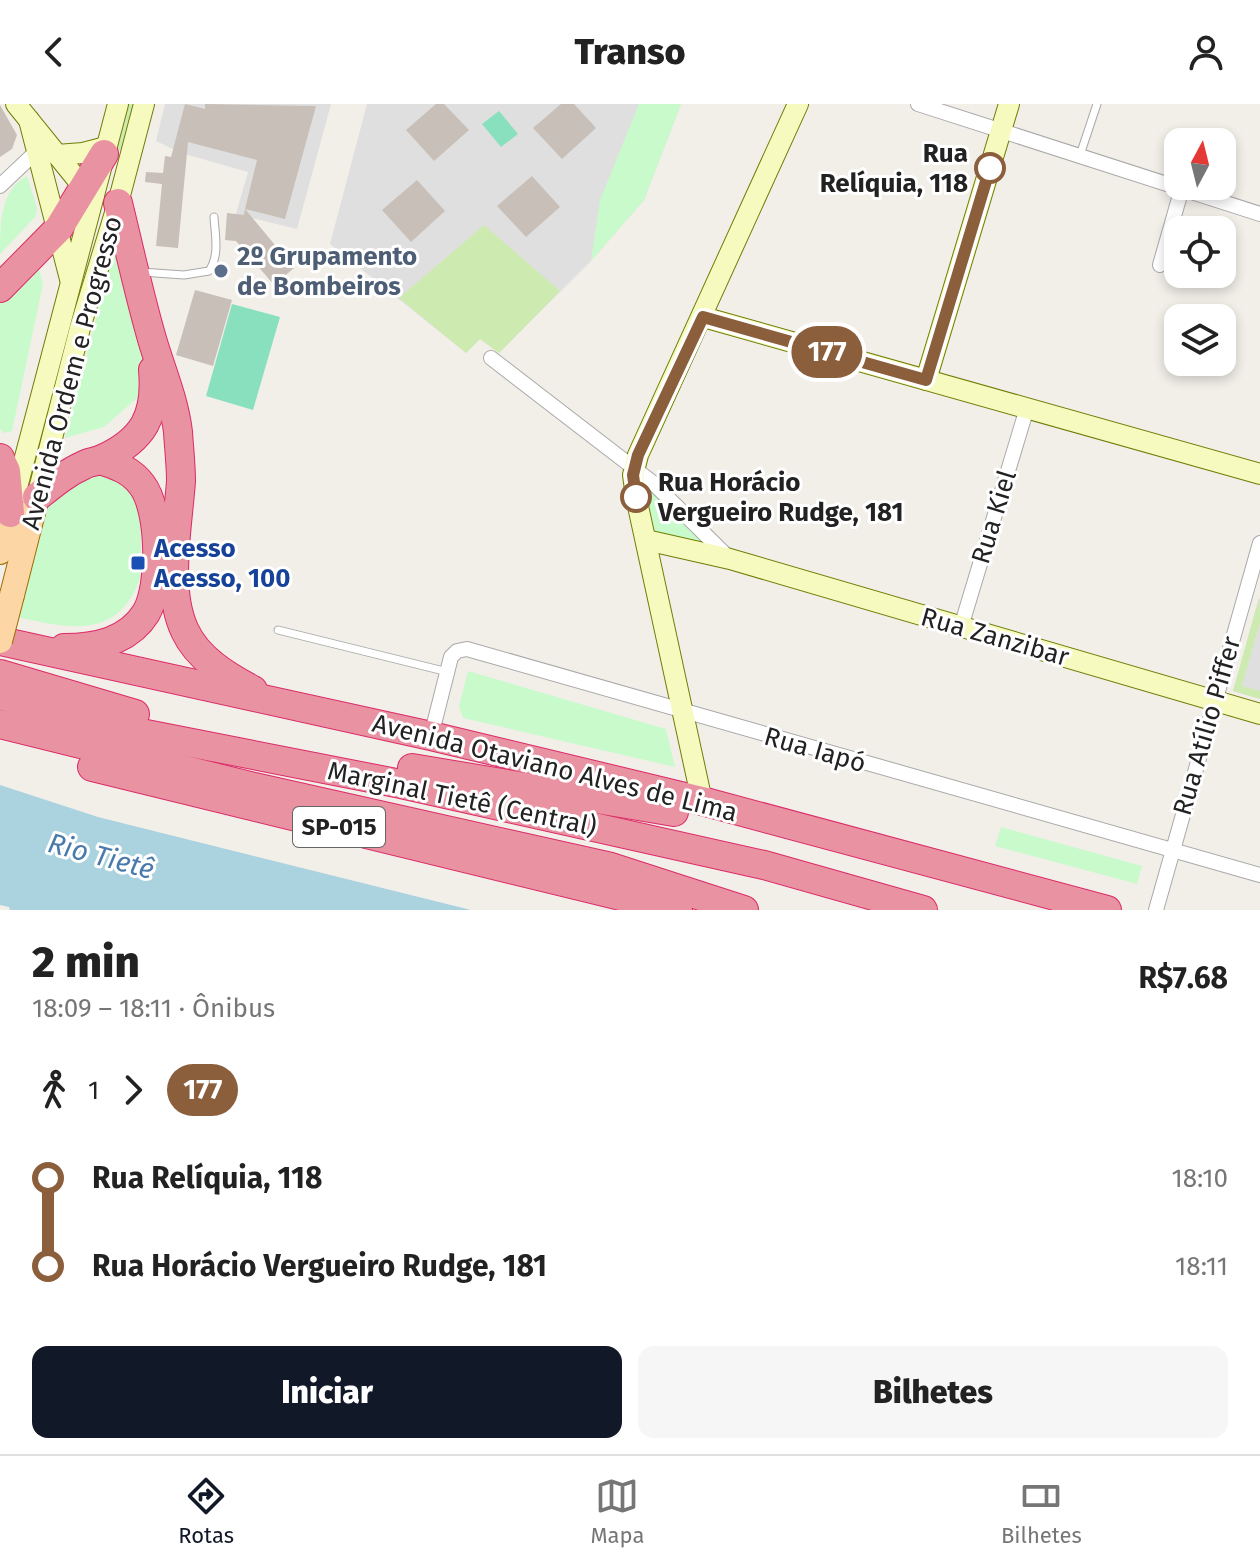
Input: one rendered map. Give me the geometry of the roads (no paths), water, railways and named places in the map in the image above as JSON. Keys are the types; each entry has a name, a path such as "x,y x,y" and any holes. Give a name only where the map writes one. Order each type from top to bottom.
{"highway":[{"path":"105,150 99,195 134,272 152,341 172,394 181,477 175,585 184,630 195,649 215,666 275,701"},
{"path":"0,288 59,228 99,195"},
{"path":"37,497 71,472 127,445 147,420 153,407 152,341"},
{"path":"0,458 6,471 10,513"},
{"path":"29,649 85,648 109,643 146,613 156,568 155,527 150,499 129,472 100,460"},
{"name":"Avenida Otaviano Alves de Lima","path":"0,641 431,736 702,801 1107,910"},
{"path":"0,674 181,728 240,740 659,810 752,823 774,822"},
{"name":"Marginal Tietê (Central)","path":"0,695 71,717 501,806 764,865 923,910"},
{"name":"SP-015","path":"0,724 254,787 611,867 744,910"},
{"name":"SP-015","path":"0,744 678,910"},
{"path":"254,787 271,779 346,786 787,887 837,894 864,893"}],"main road":[{"name":"Avenida Ordem e Progresso","path":"0,641 37,497"},
{"name":"Avenida Ordem e Progresso","path":"0,552 10,513"}],"street":[{"path":"0,186 13,173 47,153 105,150 118,104"},
{"name":"Avenida Ordem e Progresso","path":"10,513 71,285 99,195 144,104"},
{"path":"702,801 636,497 634,467 798,104"},
{"path":"918,104 1164,182"},
{"path":"926,380 1009,104"},
{"path":"22,112 47,153 99,195"},
{"path":"47,153 43,171 71,285"},
{"path":"13,173 43,171"},
{"name":"Avenida Ordem e Progresso","path":"37,497 80,328 99,195"},
{"path":"1160,265 1179,200"},
{"path":"1218,200 1260,214"},
{"path":"703,317 1260,474"},
{"name":"Rua Zanzibar","path":"491,358 634,467 730,559"},
{"name":"Rua Kiel","path":"961,627 1027,408"},
{"name":"Rua Zanzibar","path":"646,540 730,559 1260,714"},
{"name":"Rua Atílio Piffer","path":"1156,910 1260,543"},
{"name":"Rua Iapó","path":"448,672 454,653 467,649 1260,875"},
{"path":"431,736 448,672"}],"lane":[{"path":"1080,155 1097,104"},
{"path":"134,272 184,275 209,271 216,253 214,217"},
{"path":"278,630 448,672"}],"water":[{"name":"Rio Tietê","path":"0,785 98,817 471,910 10,910 0,905"}],"place":[{"name":"Rua Relíquia, 118","path":"990,168"},
{"name":"2º Grupamento de Bombeiros","path":"221,271"},
{"name":"Rua Horácio Vergueiro Rudge, 181","path":"636,497"},
{"name":"Acesso Acesso, 100","path":"138,563"}]}
